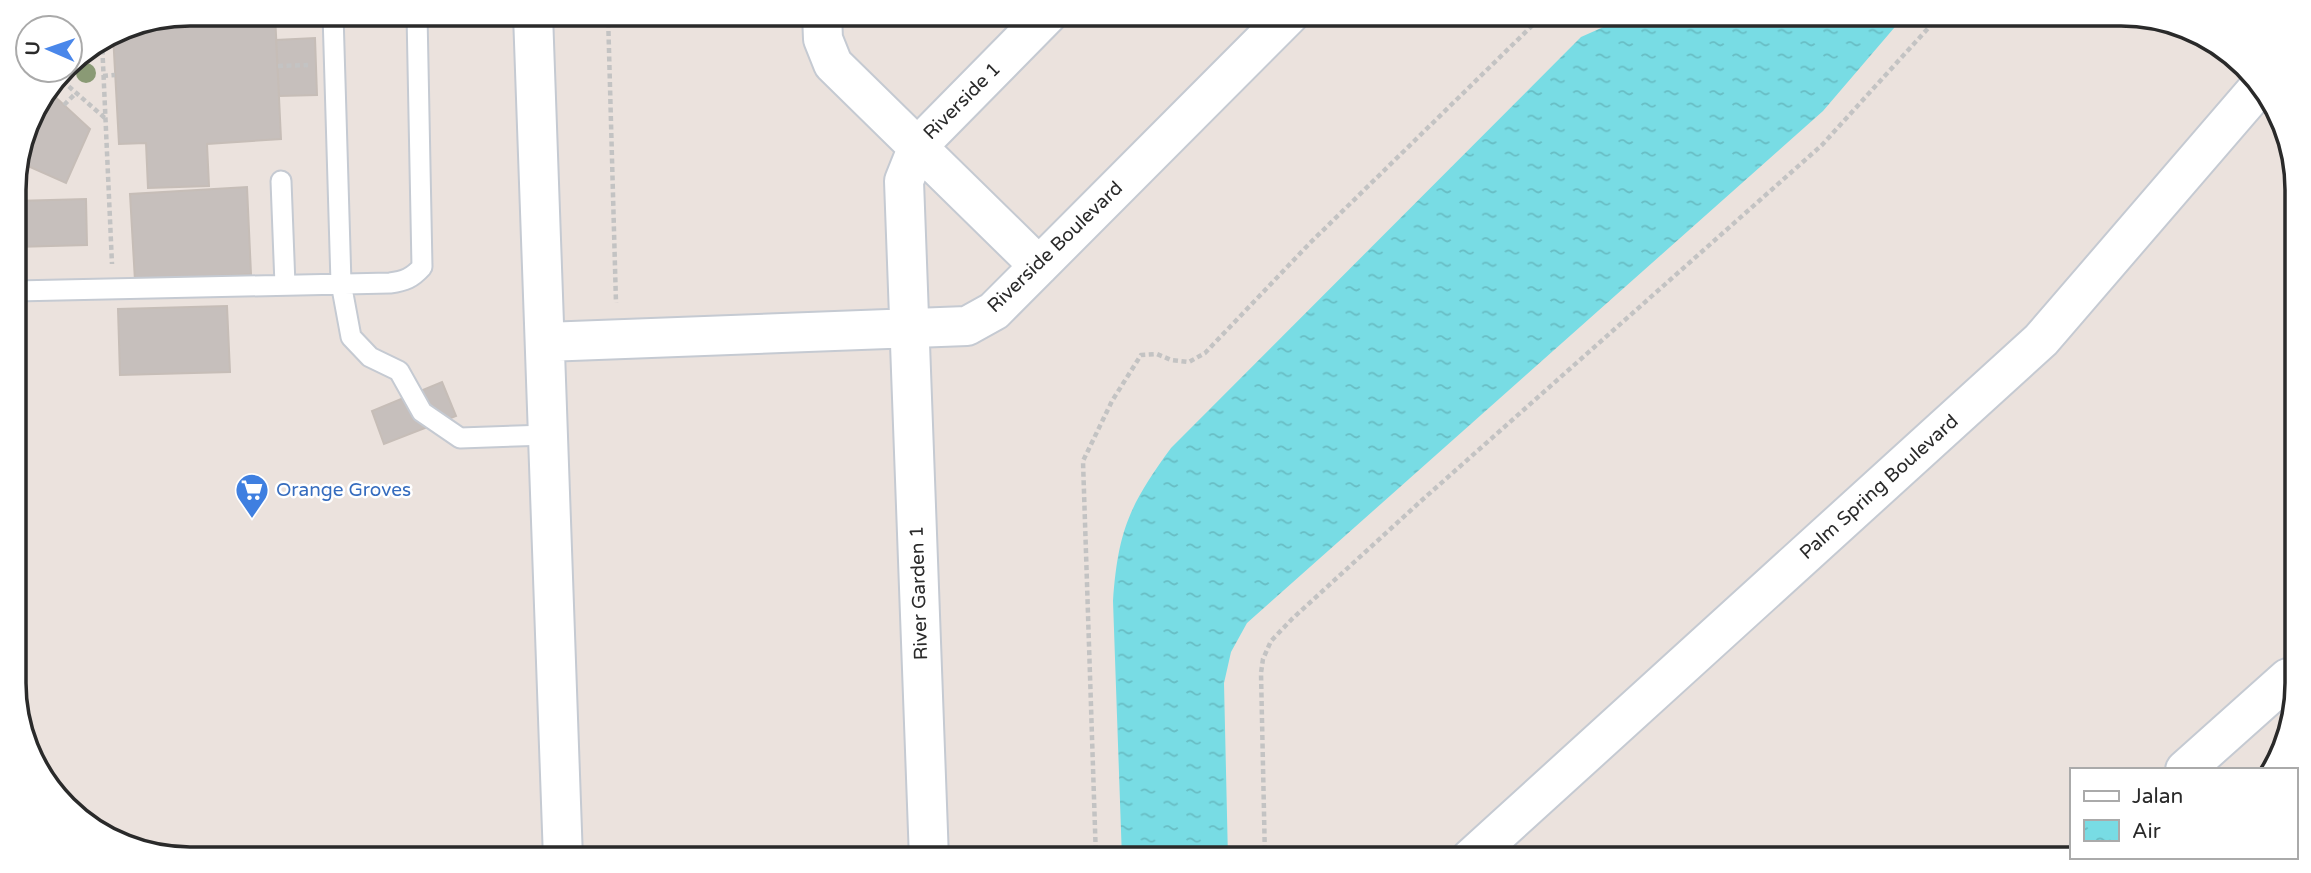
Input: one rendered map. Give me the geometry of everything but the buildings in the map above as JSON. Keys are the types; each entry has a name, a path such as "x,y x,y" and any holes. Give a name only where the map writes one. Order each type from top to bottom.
{"street":[{"name":"Riverside Boulevard","path":"545,342 967,326 994,311 1278,26"},
{"path":"533,27 563,847"},
{"path":"823,27 822,39 833,64 1039,266"},
{"name":"Riverside 1","path":"909,328 904,181 918,146 1036,27"},
{"name":"Palm Spring Boulevard","path":"1494,846 2040,340 2253,94"},
{"name":"River Garden 1","path":"909,328 929,847"},
{"path":"2187,768 2285,681"}],"lane":[{"path":"333,27 341,283 351,337 370,357 399,371 422,412 460,438 548,435"},
{"path":"27,291 405,281 414,276 422,267 417,27"},
{"path":"281,181 285,285"}],"path":[{"path":"1096,847 1083,461 1112,401 1141,355 1157,354 1171,360 1189,362 1205,353 1310,243 1531,26"},
{"path":"1265,846 1261,673 1263,659 1271,641 1421,501 1822,145 1930,26"},
{"path":"608,27 617,339"},
{"path":"102,52 113,289"},
{"path":"103,76 115,75"},
{"path":"66,84 106,119"},
{"path":"64,105 76,93"}],"water":[{"path":"1605,26 1896,26 1823,111 1247,623 1231,652 1224,683 1228,846 1122,847 1113,601 1123,536 1128,519 1145,486 1171,448 1581,37"}],"place":[{"name":"Orange Groves","path":"252,520"}]}
